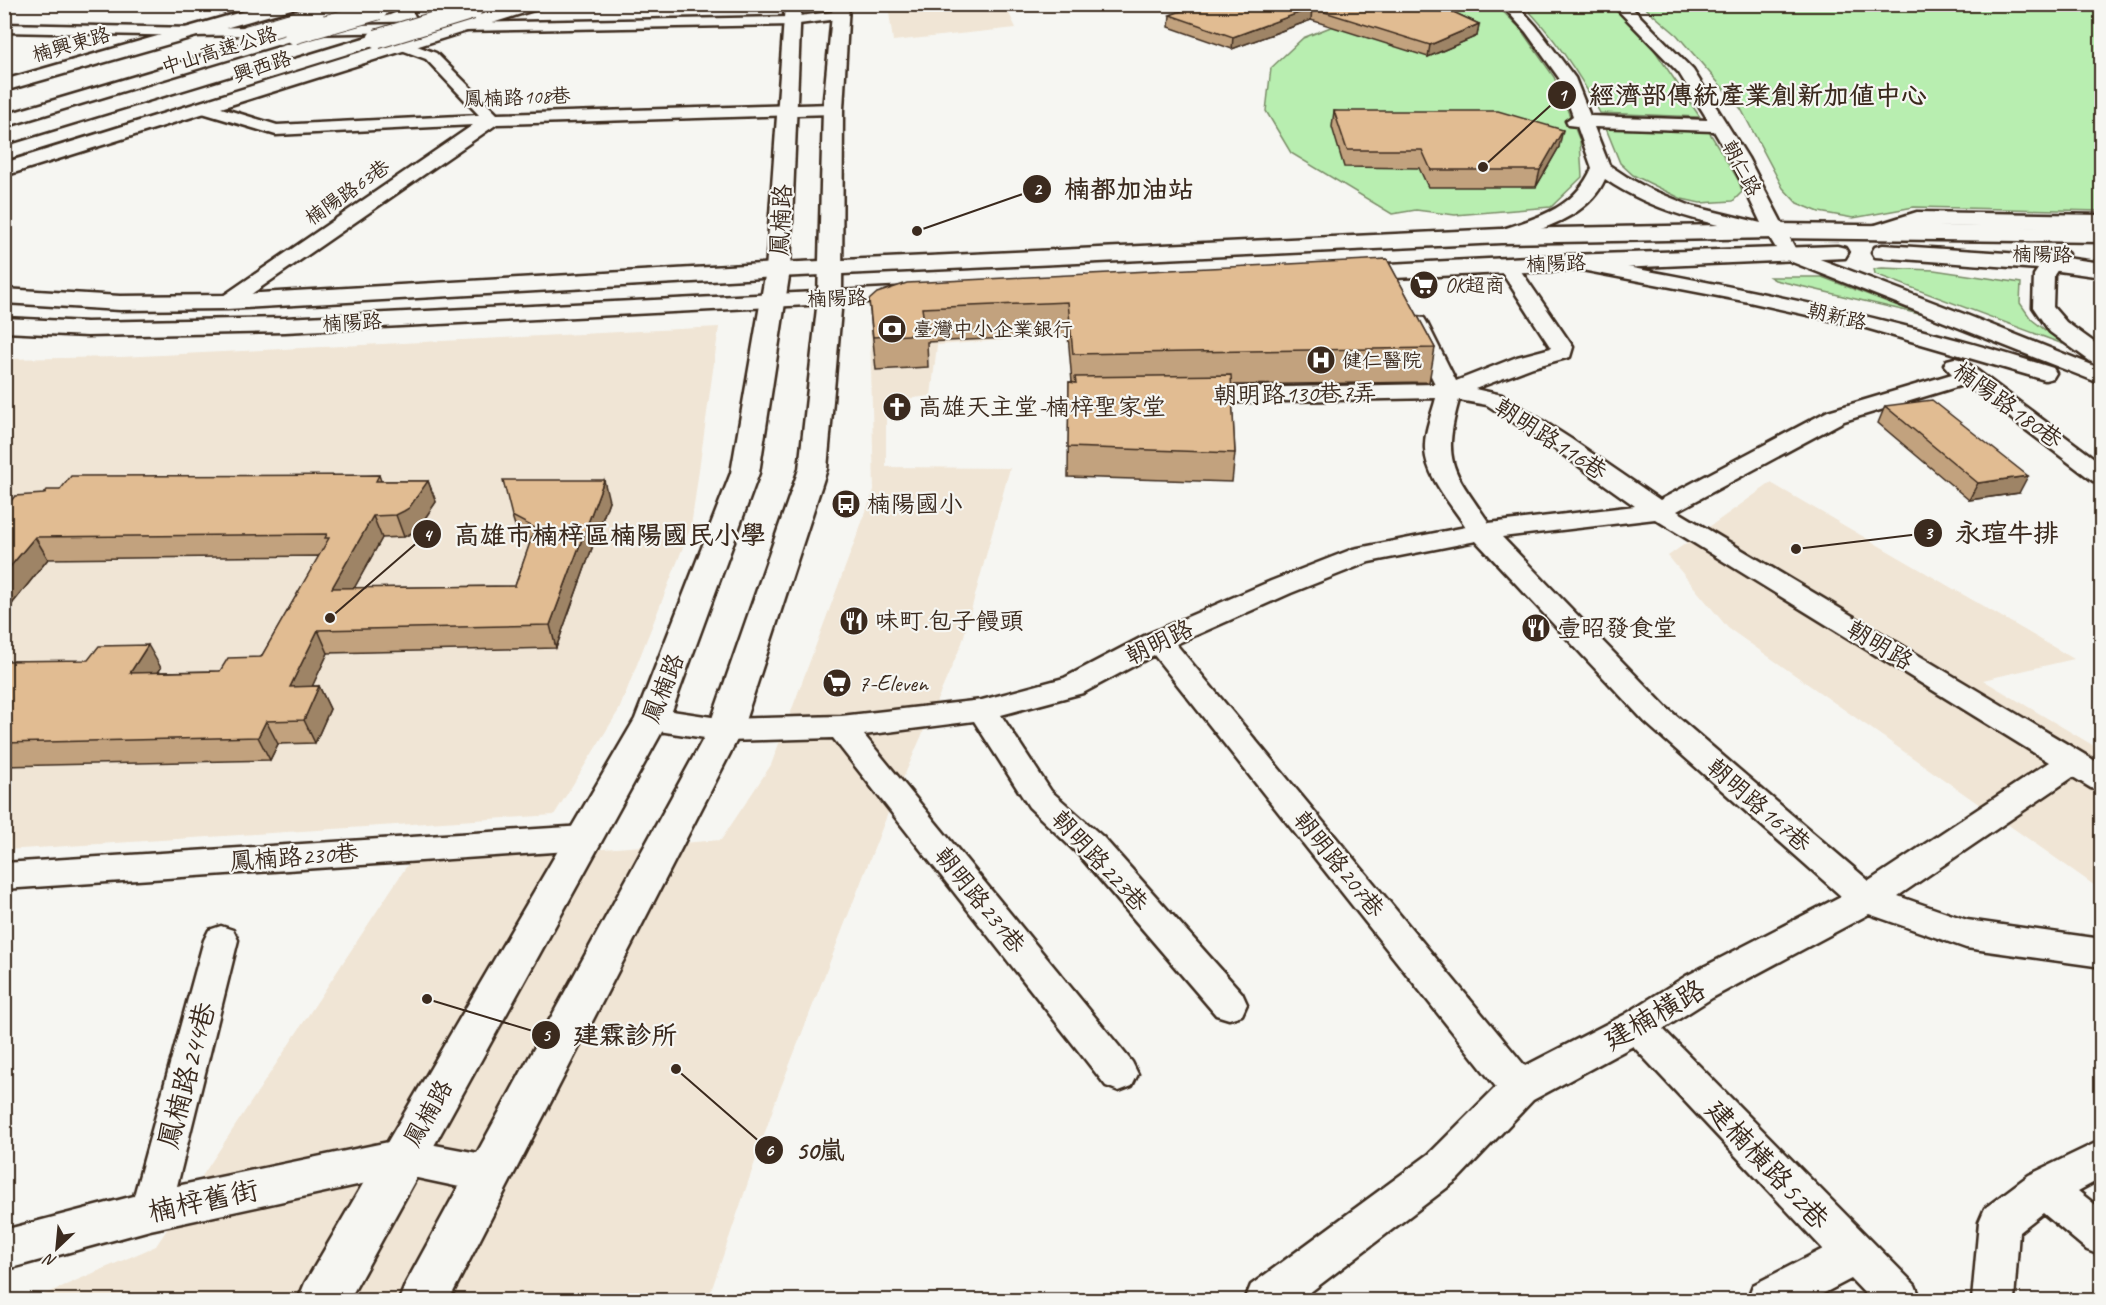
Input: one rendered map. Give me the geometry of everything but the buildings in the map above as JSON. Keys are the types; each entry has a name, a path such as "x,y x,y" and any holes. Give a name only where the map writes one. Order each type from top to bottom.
{"main road":[{"name":"楠興東路","path":"8,85 289,4"},
{"path":"4,106 353,4"},
{"name":"中山高速公路","path":"4,121 395,4"},
{"name":"中山高速公路","path":"4,139 446,4"},
{"name":"興西路","path":"4,170 459,27 484,11 534,4"},
{"name":"鳳楠路","path":"423,1300 725,730 813,469 830,283 833,109 841,10"},
{"path":"4,154 377,39 484,11"},
{"name":"鳳楠路","path":"322,1300 652,719 745,473 776,285 792,12"},
{"name":"楠陽路","path":"4,296 120,303 227,302 830,283 1500,237 1775,231 1880,242"},
{"name":"楠陽路","path":"1330,274 1398,287 1507,265 1789,254 1880,242 2096,231"},
{"path":"1880,242 2055,259 2102,270"},
{"name":"楠陽路","path":"2055,259 2102,254"},
{"name":"楠陽路","path":"830,283 937,293"},
{"name":"楠陽路","path":"4,325 87,329 285,326 776,285"}],"street":[{"path":"1508,4 1531,29 1567,78 1579,121 1601,168 1614,178 1644,194 1727,222 1775,231"},
{"name":"朝仁路","path":"1619,4 1685,70 1739,158 1789,254"},
{"path":"4,20 32,24 194,32 459,27 841,10"},
{"path":"4,28 32,24 221,24 484,11 792,12"},
{"path":"401,45 431,56 493,119"},
{"name":"鳳楠路108巷","path":"206,108 276,130 493,119 833,109"},
{"name":"楠陽路63巷","path":"227,302 493,119"},
{"path":"1579,121 1720,126"},
{"path":"1500,237 1553,218 1574,207 1593,187 1601,168"},
{"name":"朝新路","path":"1789,254 1957,318 2102,377"},
{"path":"2055,259 2044,275 2043,307 2058,327 2102,359"},
{"name":"朝新路","path":"1568,262 1719,290 1913,334 2014,362 2102,392"},
{"name":"朝明路116巷","path":"1450,391 1525,362 1559,354 1562,347 1507,265"},
{"path":"1398,287 1450,391"},
{"name":"楠陽路180巷","path":"1913,334 2102,476"},
{"name":"朝明路","path":"652,719 725,730 841,727 982,710 1073,686 1158,640 1362,555 1482,532 1659,511 1836,416 1969,376"},
{"name":"朝明路116巷","path":"1450,391 1494,400 1563,444 1659,511"},
{"name":"朝明路130巷7弄","path":"1172,396 1450,391"},
{"name":"朝明路167巷","path":"1450,391 1440,425 1437,449 1443,473 1482,532 1656,715 1867,899"},
{"name":"朝明路","path":"1659,511 2102,780"},
{"name":"朝明路207巷","path":"1158,640 1520,1088"},
{"name":"朝明路223巷","path":"982,710 1040,799 1091,846 1229,1004"},
{"name":"朝明路231巷","path":"841,727 1119,1074"},
{"path":"1867,899 2073,762"},
{"name":"鳳楠路230巷","path":"4,876 584,838"},
{"path":"1867,899 1966,934 2102,953"},
{"name":"建楠橫路","path":"1266,1300 1443,1167 1520,1088 1637,1026 1699,987 1867,899"},
{"name":"鳳楠路244巷","path":"150,1211 221,940"},
{"name":"建楠橫路52巷","path":"1637,1026 1900,1300"},
{"path":"403,1157 488,1174"},
{"name":"楠梓舊街","path":"4,1250 150,1211 403,1157"},
{"path":"1993,1300 1999,1222 2043,1188 2102,1158"},
{"path":"2043,1188 2102,1236"},
{"path":"1768,1300 1855,1255"}],"shaded area":[{"path":"888,4 1022,5 1007,9 1016,28 893,41"},
{"path":"905,310 1086,334 937,345 931,396 886,401 886,467 1010,468 962,643 888,813 777,1097 708,1300 31,1300 156,1246 408,864 721,840 771,765 874,490 870,325"},
{"path":"719,327 691,527 619,710 554,815 5,850 5,359 121,357"},
{"path":"1771,483 2074,659 1983,680 2101,750 2101,890 1728,628 1668,556"}],"green space":[{"path":"1386,5 1496,5 1519,27 1554,77 1580,141 1582,177 1551,207 1455,215 1416,210 1392,214 1291,153 1266,111 1271,68 1303,38"},
{"path":"1523,5 1611,5 1649,42 1700,117 1600,113 1566,56"},
{"path":"1642,5 2101,5 2101,211 1914,207 1853,218 1819,212 1797,203 1783,188 1741,109 1677,35"},
{"path":"1605,126 1708,130 1739,181 1742,192 1733,201 1700,203 1682,199 1633,175 1620,163"},
{"path":"1874,269 1934,270 2021,283 2020,303 2031,319 2063,344 1875,274"},
{"path":"1770,277 1822,277 1919,314 1775,280"}],"place":[{"name":"經濟部傳統產業創新加值中心","path":"1483,167"},
{"name":"楠都加油站","path":"917,231"},
{"name":"OK超商","path":"1424,285"},
{"name":"臺灣中小企業銀行","path":"892,329"},
{"name":"健仁醫院","path":"1321,360"},
{"name":"高雄天主堂-楠梓聖家堂","path":"897,407"},
{"name":"楠陽國小","path":"846,504"},
{"name":"永瑄牛排","path":"1796,549"},
{"name":"高雄市楠梓區楠陽國民小學","path":"330,618"},
{"name":"味町.包子饅頭","path":"854,621"},
{"name":"壹昭發食堂","path":"1536,628"},
{"name":"7-Eleven","path":"837,683"},
{"name":"建霖診所","path":"427,999"},
{"name":"50嵐","path":"676,1069"}]}
